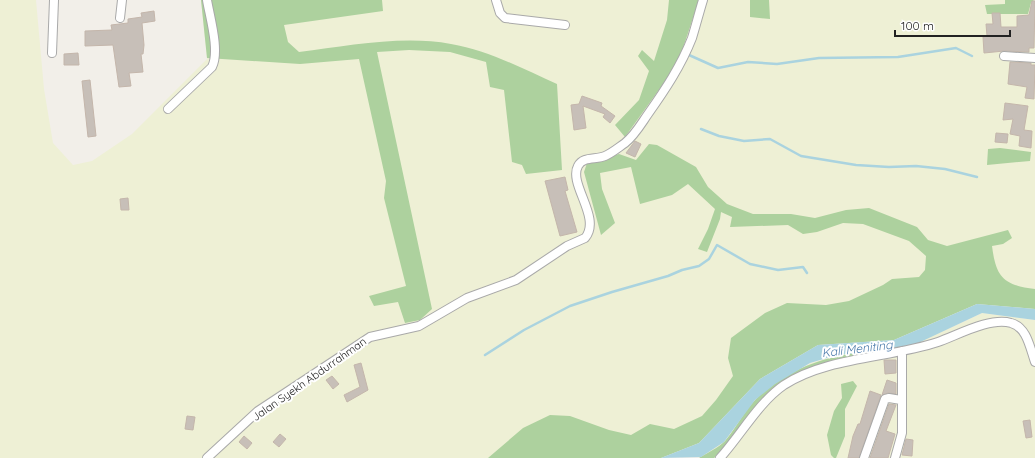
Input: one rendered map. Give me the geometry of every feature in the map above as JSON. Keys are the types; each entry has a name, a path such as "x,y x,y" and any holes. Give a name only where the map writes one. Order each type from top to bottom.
{"street":[{"path":"52,53 54,0"},
{"path":"120,18 122,0"},
{"path":"168,109 212,67 214,63 215,52 207,0"},
{"path":"496,0 500,13 505,18 565,25"},
{"name":"Jalan Syekh Abdurrahman","path":"207,458 258,411 370,337 419,326 467,298 516,280 563,249 585,238 590,225 576,174 577,167 583,160 601,158 627,142 670,82 692,37 703,0"},
{"path":"1004,56 1035,58"},
{"path":"720,458 767,400 790,382 818,370 937,342 980,326 1007,322 1018,326 1023,331 1035,362"},
{"path":"895,458 902,433 902,351"},
{"path":"864,458 885,399 889,398 901,400"}],"green space":[{"path":"0,0 36,0 44,89 53,143 73,165 92,161 132,134 207,59 201,0 1035,0 1035,309 977,304 818,345 760,379 699,443 661,458 0,458"},
{"path":"201,0 382,0 383,11 284,25 288,42 299,52 356,44 394,41 451,44 492,55 557,84 562,170 526,174 522,165 512,162 504,90 490,87 486,62 450,52 409,50 377,52 432,309 420,320 405,323 398,302 374,306 369,296 406,286 384,198 386,181 359,59 300,64 207,58"},
{"path":"669,0 699,0 681,54 671,73 625,137 615,125 639,100 649,71 638,56 642,50 654,61 667,20"},
{"path":"750,0 769,0 770,19 750,17"},
{"path":"1005,0 1034,0 1031,3 1028,14 987,14 985,5 1005,4"},
{"path":"649,144 657,145 696,167 708,187 727,204 753,214 791,214 815,218 846,210 869,208 917,227 928,240 947,246 1008,230 1012,238 1003,244 992,246 996,265 1003,278 1008,282 1035,289 1035,309 977,304 894,340 818,345 760,379 699,443 661,458 488,458 523,428 550,415 570,416 609,430 631,435 650,424 674,429 702,416 716,400 733,376 728,358 731,338 765,313 787,303 826,305 849,301 883,285 892,279 919,277 925,270 926,256 909,241 863,224 843,223 817,232 803,234 788,225 730,227 732,217 721,212 720,219 707,252 698,249 708,229 715,209 688,184 672,195 640,204 631,167 600,173 602,189 615,223 601,235 584,172 587,163 619,154 636,160"},
{"path":"1000,148 1031,152 1030,161 987,165 988,149"},
{"path":"982,313 1035,320 1035,458 699,458 724,442 739,423 810,363 950,328"},
{"path":"857,353 854,358 788,380 721,452 714,458 699,458 725,441 756,399 778,381 815,362"},
{"path":"853,381 857,386 845,409 845,436 836,458 834,458 831,455 827,435 834,411 842,398 841,384"}],"water":[{"name":"Kali Meniting","path":"977,304 1035,309 1035,320 982,313 914,345 880,351 837,355 810,363 775,384 755,400 724,442 701,457 661,458 699,443 760,379 818,345 894,340"}],"building":[{"path":"1032,1 1035,1 1034,48 1029,48 1029,52 1004,51 984,53 983,37 987,36 986,24 993,24 992,13 1000,13 1001,27 1017,27 1017,16 1029,15"},
{"path":"154,11 155,21 142,23 144,45 143,54 141,54 143,72 129,73 131,86 119,87 113,45 85,46 85,31 112,30 111,25 128,23 128,19 142,17 141,13"},
{"path":"78,53 79,65 64,65 64,54"},
{"path":"1010,62 1031,63 1031,65 1035,65 1034,99 1025,98 1027,87 1008,84"},
{"path":"90,80 96,136 88,137 82,81"},
{"path":"582,96 602,103 601,106 615,116 610,123 603,117 605,114 583,106 586,128 574,130 571,105 579,104"},
{"path":"1005,103 1028,106 1024,130 1032,131 1031,148 1019,146 1020,136 1010,134 1013,119 1003,120"},
{"path":"996,133 1008,134 1007,143 995,142"},
{"path":"635,141 641,144 635,157 626,153"},
{"path":"565,177 568,190 565,191 577,232 560,236 545,181"},
{"path":"128,198 129,210 121,210 120,199"},
{"path":"884,360 896,360 896,373 885,374"},
{"path":"361,363 368,390 347,402 344,395 360,387 354,365"},
{"path":"332,376 339,384 333,389 326,380"},
{"path":"887,380 896,383 896,394 888,393 882,395"},
{"path":"870,391 881,395 859,458 848,458 853,436 858,424 860,424"},
{"path":"889,404 896,405 886,431 895,434 888,458 870,458"},
{"path":"187,416 195,417 193,430 185,429"},
{"path":"1030,420 1032,437 1026,438 1023,421"},
{"path":"280,434 286,439 279,447 273,442"},
{"path":"244,436 252,443 247,449 239,442"},
{"path":"906,439 913,440 912,456 902,455"}],"waterway":[{"path":"689,55 718,68 748,62 777,64 819,58 898,57 956,48 972,56"},
{"path":"701,129 719,136 744,141 770,139 801,156 856,165 889,167 916,166 945,169 977,177"},
{"path":"485,355 524,330 570,306 668,276 682,270 699,266 709,259 717,245 750,264 778,270 803,267 807,273"}]}
